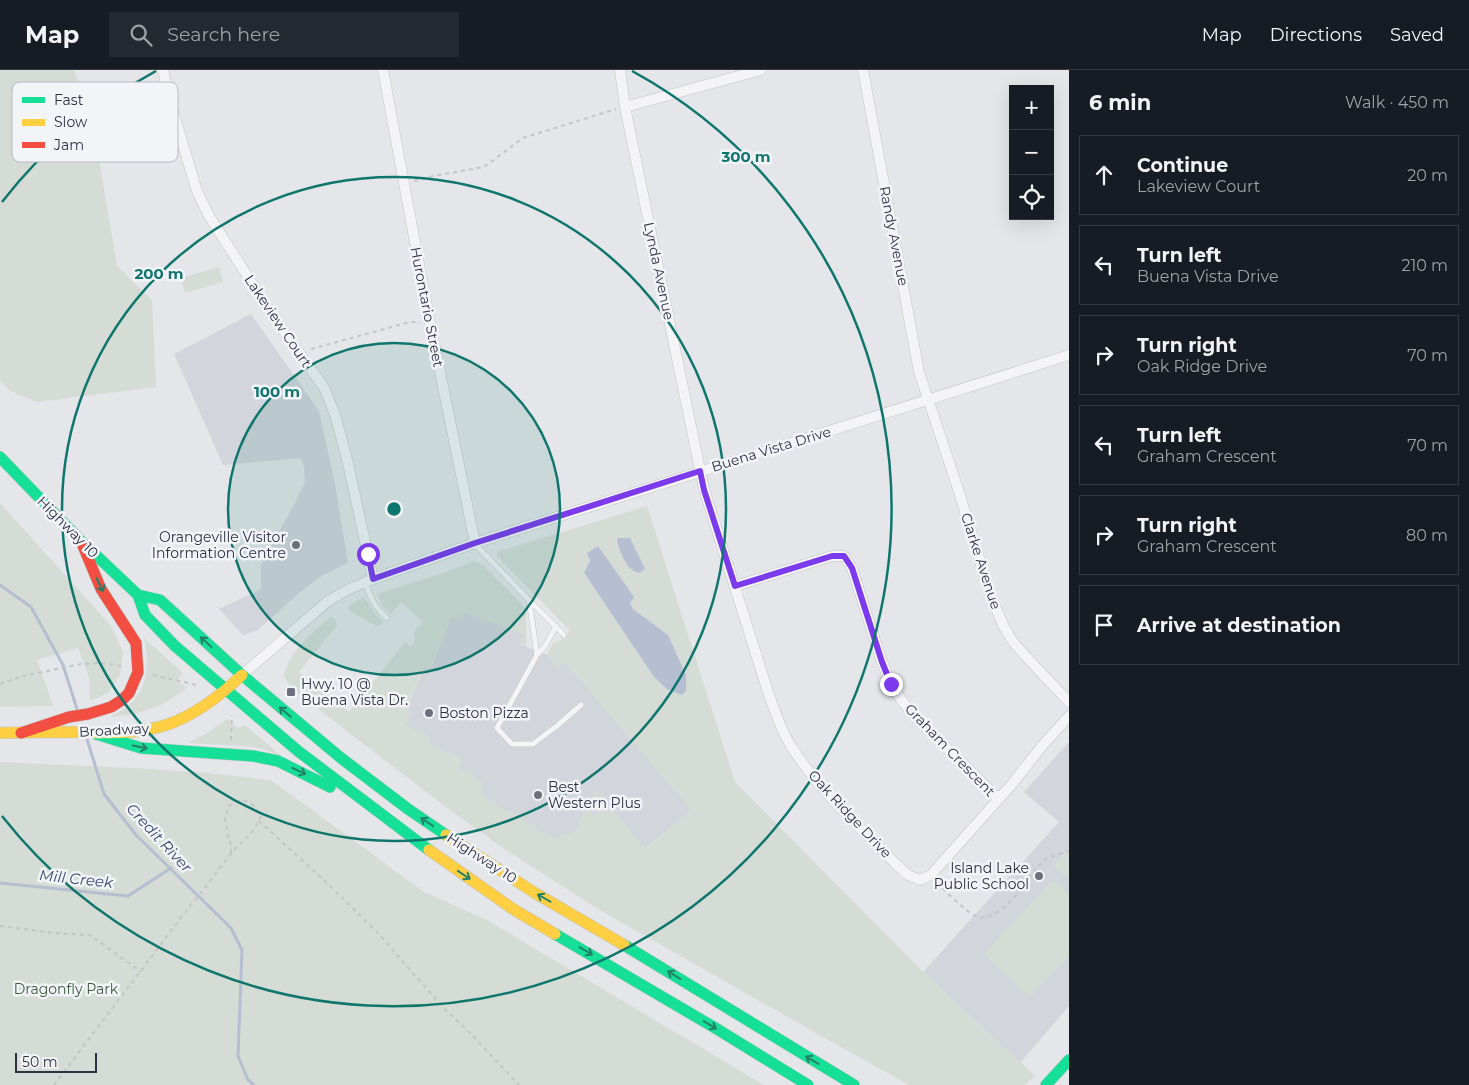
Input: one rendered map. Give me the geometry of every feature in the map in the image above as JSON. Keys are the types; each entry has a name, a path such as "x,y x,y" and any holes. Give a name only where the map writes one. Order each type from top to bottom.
{"main road":[{"name":"Highway 10","path":"0,457 80,540 138,595 144,616 175,646 298,751 438,858 513,908 808,1085"},
{"path":"21,733 70,717 111,707 122,700 128,693 138,672 136,643 101,589 80,540"},
{"name":"Highway 10","path":"138,595 160,600 242,675 341,758 408,809 535,893 628,947 854,1085"},
{"name":"Broadway","path":"0,733 136,732 162,726 182,719 213,700 242,675"},
{"path":"94,733 141,748 252,756 278,761 369,804"},
{"path":"1046,1085 1069,1060"}],"street":[{"name":"Hurontario Street","path":"383,70 430,323 475,543"},
{"name":"Lynda Avenue","path":"620,70 625,106 700,471"},
{"path":"625,106 761,70"},
{"name":"Randy Avenue","path":"863,70 919,372 929,400"},
{"name":"Lakeview Court","path":"178,128 197,191 209,216 273,316 325,389 336,418 348,463 369,581"},
{"name":"Buena Vista Drive","path":"242,675 328,601 347,590 369,581 475,543 1069,355"},
{"name":"Clarke Avenue","path":"929,400 990,594 1003,625 1021,651 1069,702"},
{"name":"Oak Ridge Drive","path":"700,471 704,490 767,689 776,715 790,745 819,786 908,875 920,880 931,875 999,799 1069,716"},
{"name":"Graham Crescent","path":"735,586 832,556 844,556 852,568 882,662 891,684 902,701 920,722 999,799"}],"lane":[{"path":"475,543 564,635"},
{"path":"369,581 373,602 387,618"},
{"path":"529,600 537,655"},
{"path":"556,626 545,646 537,655 497,728 512,744 533,744 581,704"}],"path":[{"path":"404,184 433,176 484,167 523,138 625,106"},
{"path":"299,353 410,322"},
{"path":"0,684 53,669 99,663 122,666 138,672 199,685"},
{"path":"213,700 233,716 230,754"},
{"path":"54,1085 190,906 230,856 257,828 261,815 248,801 237,801 228,806 225,819 231,845 230,856"},
{"path":"259,821 376,931 442,1006 519,1085"},
{"path":"937,882 970,912 977,916 992,916 1000,912 1008,904 1041,863 1047,858 1069,851"},
{"path":"0,926 54,933 90,935 141,972"}],"shaded area":[{"path":"251,314 319,411 335,484 348,563 323,575 300,592 258,630 243,635 219,609 261,589 261,565 305,482 304,466 300,458 223,465 174,354"},
{"path":"463,611 524,635 520,644 547,655 558,668 565,662 692,810 641,852 578,855 472,800 458,770 461,758 428,745 405,726 411,710 407,708 424,666 431,668 451,617"},
{"name":"Island Lake Public School","path":"1069,742 1069,1006 1020,1063 923,972 1059,822 1024,792"}],"green space":[{"path":"0,70 74,70 78,82 12,82 12,162 99,162 117,266 152,300 156,387 37,402 10,391 0,381"},
{"path":"219,267 223,282 185,293 181,278"},
{"path":"0,503 111,626 123,652 120,675 108,693 90,701 89,677 78,648 37,660 53,706 0,707"},
{"path":"647,506 735,782 923,972 1035,1076 1025,1085 909,1085 603,912 503,848 442,804 292,689 284,676 291,658 302,643 330,617 335,619 337,625 299,672 349,712 405,642 411,647 415,642 414,632 423,622 401,602 391,614 383,607 377,594 450,571 473,561 483,565 521,603 526,611 526,646 520,643 523,635 463,611 459,620 451,617 430,669 423,666 407,708 411,710 405,726 430,735 428,745 461,758 458,770 466,771 483,783 481,785 484,788 481,794 543,833 556,839 564,834 567,835 576,831 586,809 593,816 598,814 596,808 588,805 594,797 593,793 595,790 646,849 691,810 565,662 558,668 547,655 553,643 560,641 570,631 497,556 497,552","holes":["590,561 630,603 633,609 668,635 654,677 584,574"]},
{"path":"364,597 376,615 384,622 380,625 376,626 349,610 349,606"},
{"path":"144,638 183,673 177,680 187,688 165,703 138,713 112,717 129,705 141,689 147,664"},
{"path":"227,719 238,728 245,725 281,756 261,748 188,743 209,732"},
{"name":"Dragonfly Park","path":"0,762 150,769 271,780 424,892 487,920 764,1085 0,1085"},
{"path":"1066,852 1069,852 1069,879 1054,866"},
{"path":"1053,880 1069,895 1069,956 1030,997 984,954"}],"water":[{"path":"618,538 630,538 645,569 639,573 627,565 617,542"},
{"path":"598,546 634,597 630,603 633,609 668,635 686,675 686,691 682,695 667,689 654,677 584,573 590,561 587,553"}],"waterway":[{"name":"Credit River","path":"0,585 31,607 63,665 77,709"},
{"name":"Credit River","path":"86,736 104,794 136,835 231,928 242,950 238,1056 248,1080 254,1085"},
{"name":"Mill Creek","path":"0,883 128,896 171,868"}],"traffic: fast":[{"path":"0,457 81,541 138,595 145,615 175,646 298,751 429,850"},
{"path":"138,595 160,600 242,675 341,758 408,809 446,835"},
{"path":"93,733 141,748 253,756 278,761 330,787"},
{"path":"555,934 808,1085"},
{"path":"624,945 854,1085"},
{"path":"1046,1085 1069,1060"}],"traffic: slow":[{"path":"0,733 109,733 157,728 179,720 199,709 226,690 242,675"},
{"path":"446,835 535,893 624,945"},
{"path":"429,850 513,909 555,934"}],"traffic: jam":[{"path":"21,733 69,717 111,707 129,693 138,672 136,643 101,589 83,546"}],"place":[{"name":"Orangeville Visitor Information Centre","path":"296,545"},
{"name":"Hwy. 10 @ Buena Vista Dr.","path":"291,692"},
{"name":"Boston Pizza","path":"429,713"},
{"name":"Best Western Plus","path":"538,795"},
{"name":"Island Lake Public School","path":"1039,876"}],"route":[{"path":"368,554 373,579 475,543 700,471 704,490 735,586 832,556 844,556 852,568 882,662 891,684"}]}
